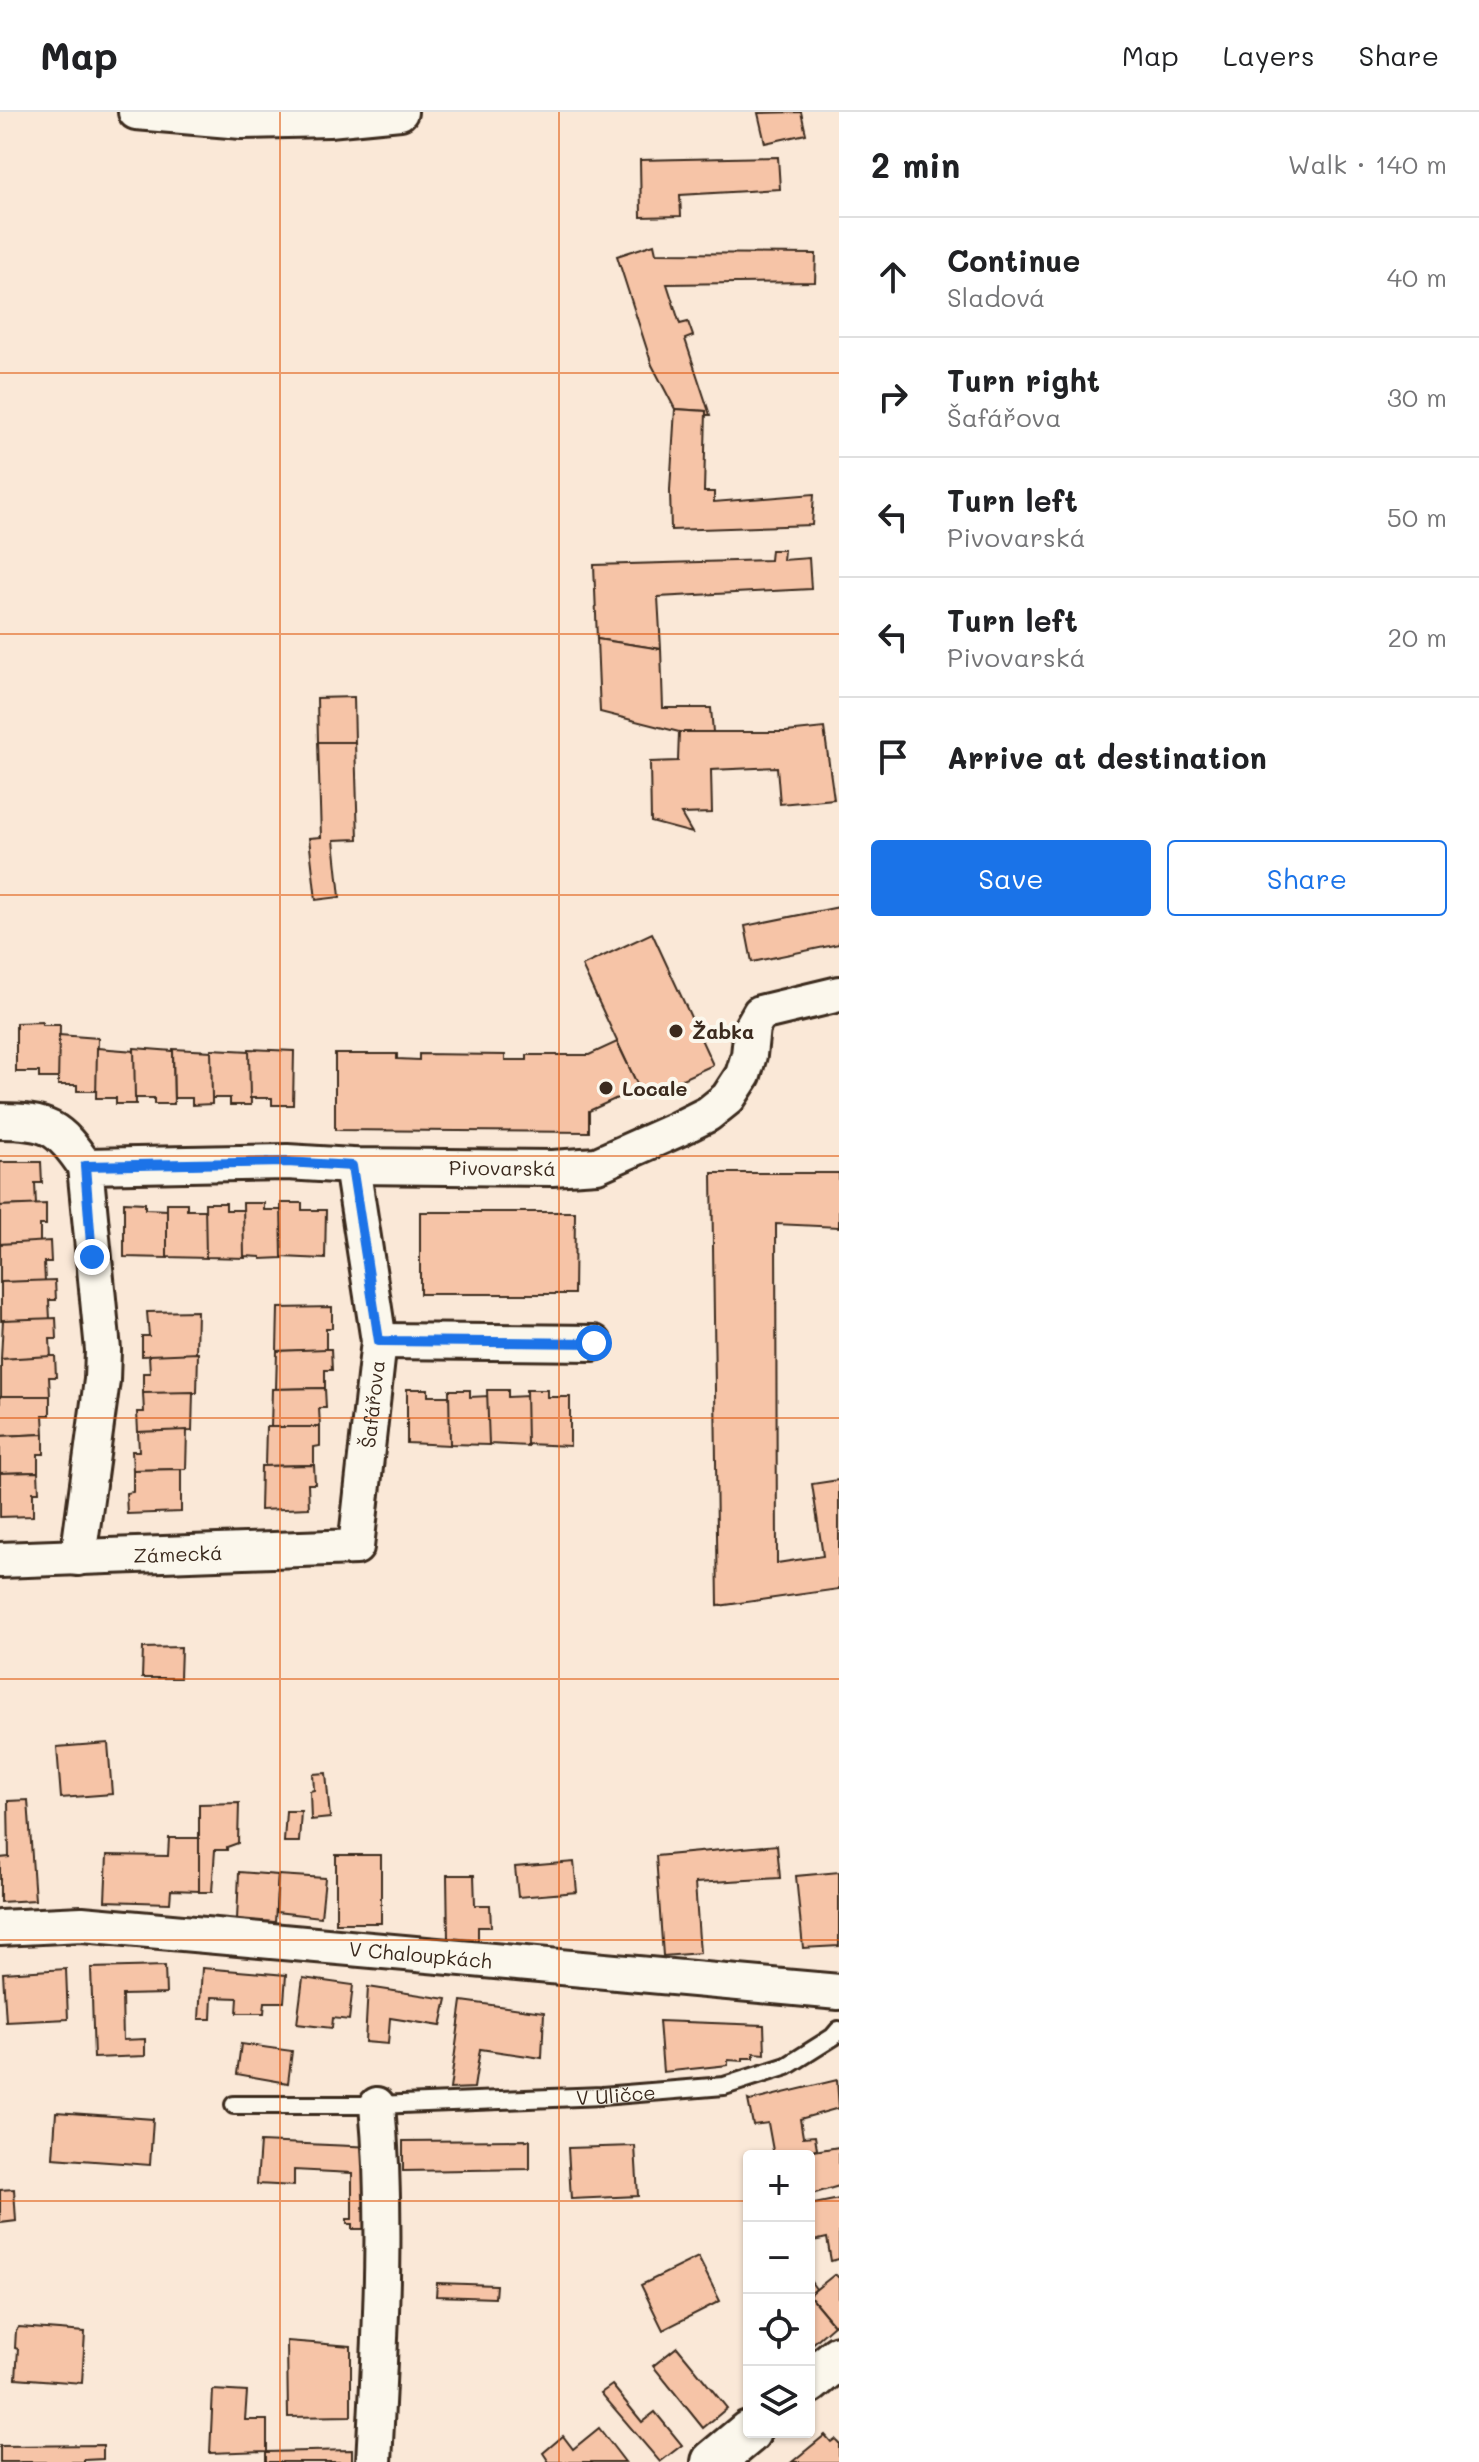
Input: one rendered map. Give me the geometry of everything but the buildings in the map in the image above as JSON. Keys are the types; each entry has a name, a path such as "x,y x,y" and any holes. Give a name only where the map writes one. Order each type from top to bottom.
{"street":[{"path":"136,112 242,121 329,119 400,112"},
{"name":"Pivovarská","path":"85,1166 287,1162 352,1166 552,1168 597,1165 708,1114 728,1098 743,1075 752,1027 760,1013 839,994"},
{"path":"0,1121 47,1125 68,1140 85,1166 103,1350 102,1380 78,1558"},
{"name":"Šafářova","path":"352,1166 379,1341 356,1547"},
{"path":"379,1341 594,1343"},
{"name":"Zámecká","path":"0,1560 356,1547"},
{"name":"V Chaloupkách","path":"0,1928 82,1924 839,1992"},
{"path":"374,2462 382,2210 377,2105"},
{"path":"815,2377 839,2357"},
{"path":"713,2462 743,2437"}],"lane":[{"name":"V Uličce","path":"234,2105 377,2105 602,2096 724,2086 787,2066 839,2030"}],"place":[{"name":"Žabka","path":"676,1031"},
{"name":"Locale","path":"606,1088"}],"route":[{"path":"92,1257 85,1166 287,1162 352,1166 379,1341 594,1343"}]}
